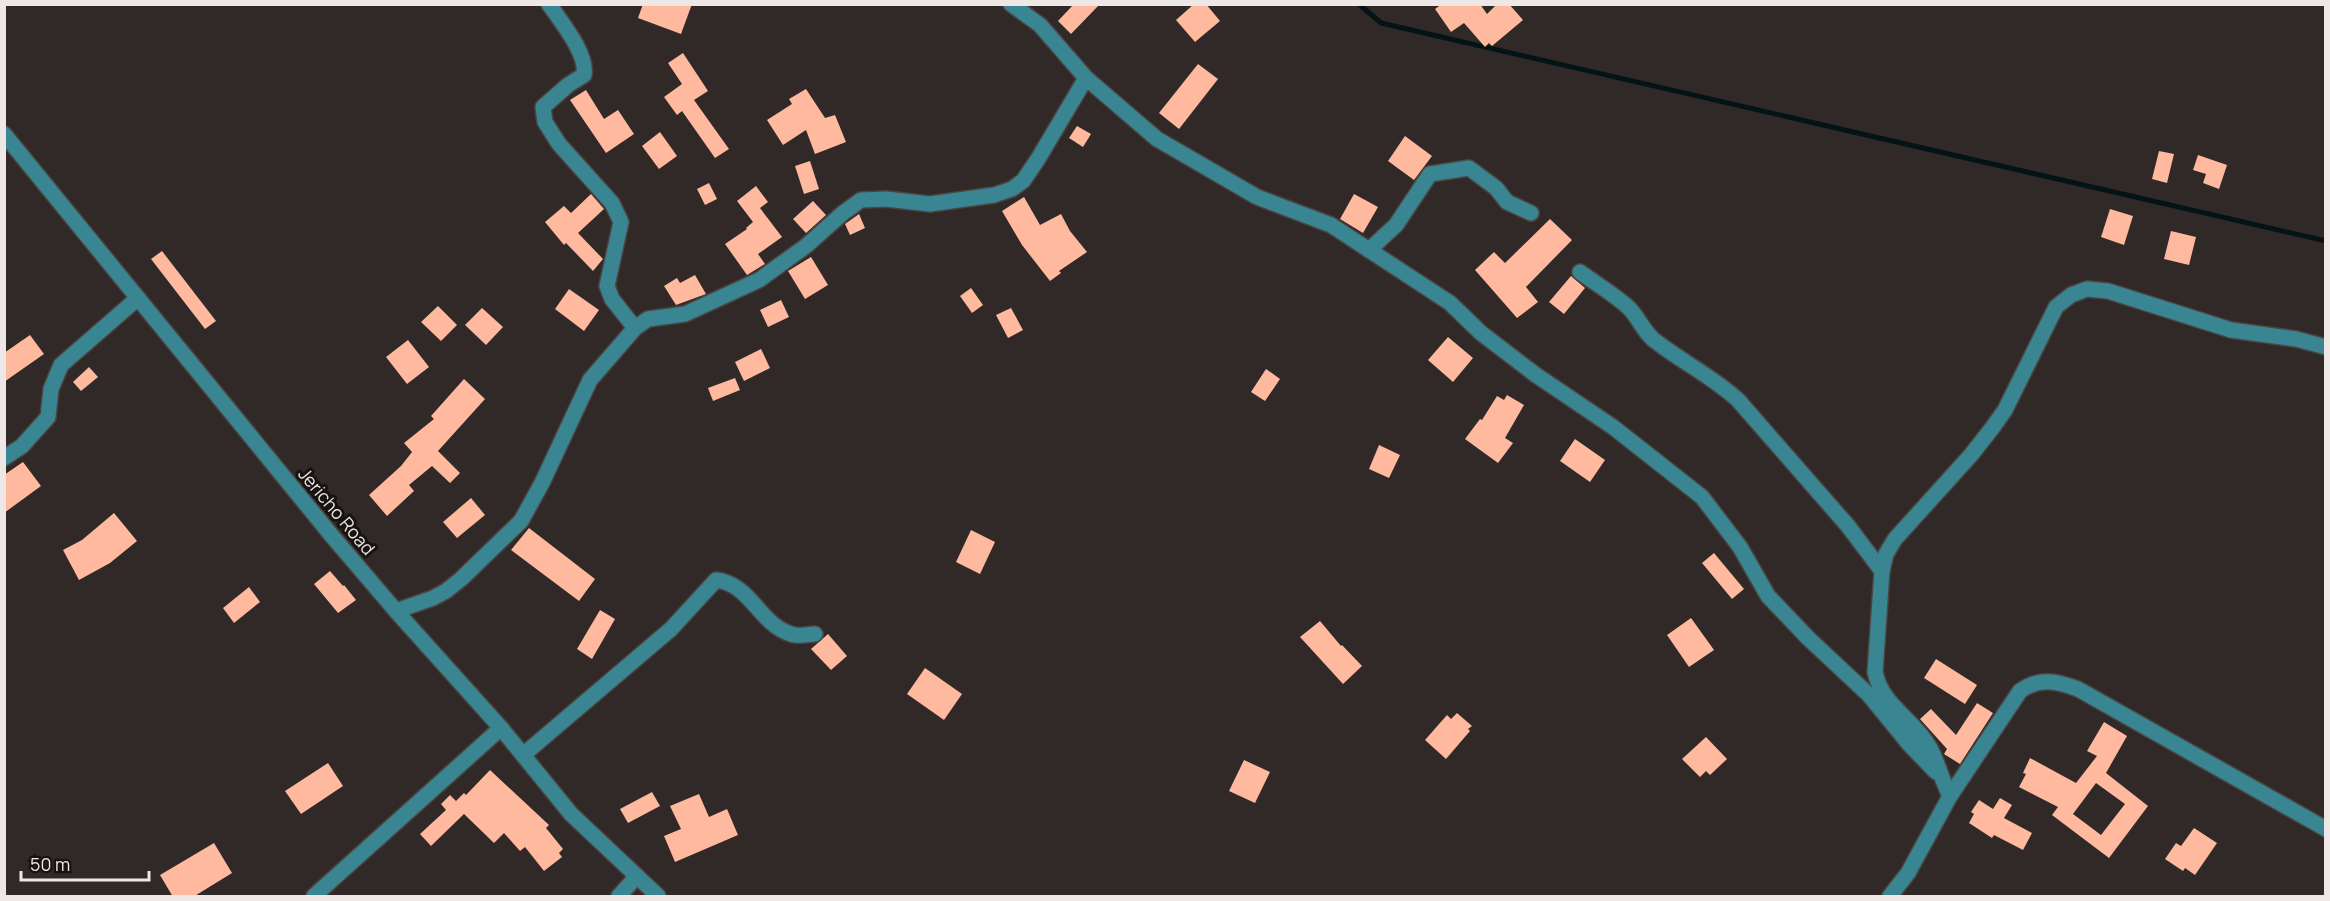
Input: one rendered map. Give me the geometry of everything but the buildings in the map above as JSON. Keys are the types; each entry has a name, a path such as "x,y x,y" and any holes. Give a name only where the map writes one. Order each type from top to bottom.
{"street":[{"path":"549,4 580,53 585,69 584,75 568,85 543,107 545,122 560,144 612,202 621,222 607,286 612,299 635,328"},
{"path":"1011,4 1040,26 1086,78 1157,139 1257,197 1331,225 1450,303 1490,340 1536,375 1613,427 1702,497 1744,554 1768,596 1808,638 1869,695 1909,744 1940,777"},
{"path":"396,611 434,598 446,591 521,521 542,483 590,380 635,328 648,319 685,314 759,280 806,246 861,200 886,199 930,204 994,195 1012,189 1023,181 1033,166 1086,78"},
{"name":"Jericho Road","path":"4,134 332,536 396,611 501,728 571,814 658,897"},
{"path":"1369,250 1396,225 1430,174 1469,168 1496,188 1507,202 1531,213"},
{"path":"1580,272 1629,308 1640,321 1646,334 1658,344 1724,387 1738,399 1848,526 1882,571"},
{"path":"1950,796 1940,777 1931,750 1919,731 1878,688 1875,672 1882,571 1886,554 1895,539 1971,455 2005,410 2056,307 2071,295 2086,289 2108,291 2230,330 2296,339 2325,347"},
{"path":"4,458 22,446 48,417 51,389 61,365 138,298"},
{"path":"523,755 671,629 716,580 729,582 742,590 769,621 792,635 815,634"},
{"path":"1890,897 1908,873 1950,796 2020,691 2029,685 2049,680 2078,689 2325,830"},
{"path":"314,897 501,728"},
{"path":"619,897 637,876"}],"waterway":[{"path":"1359,4 1381,23 2326,241"}]}
